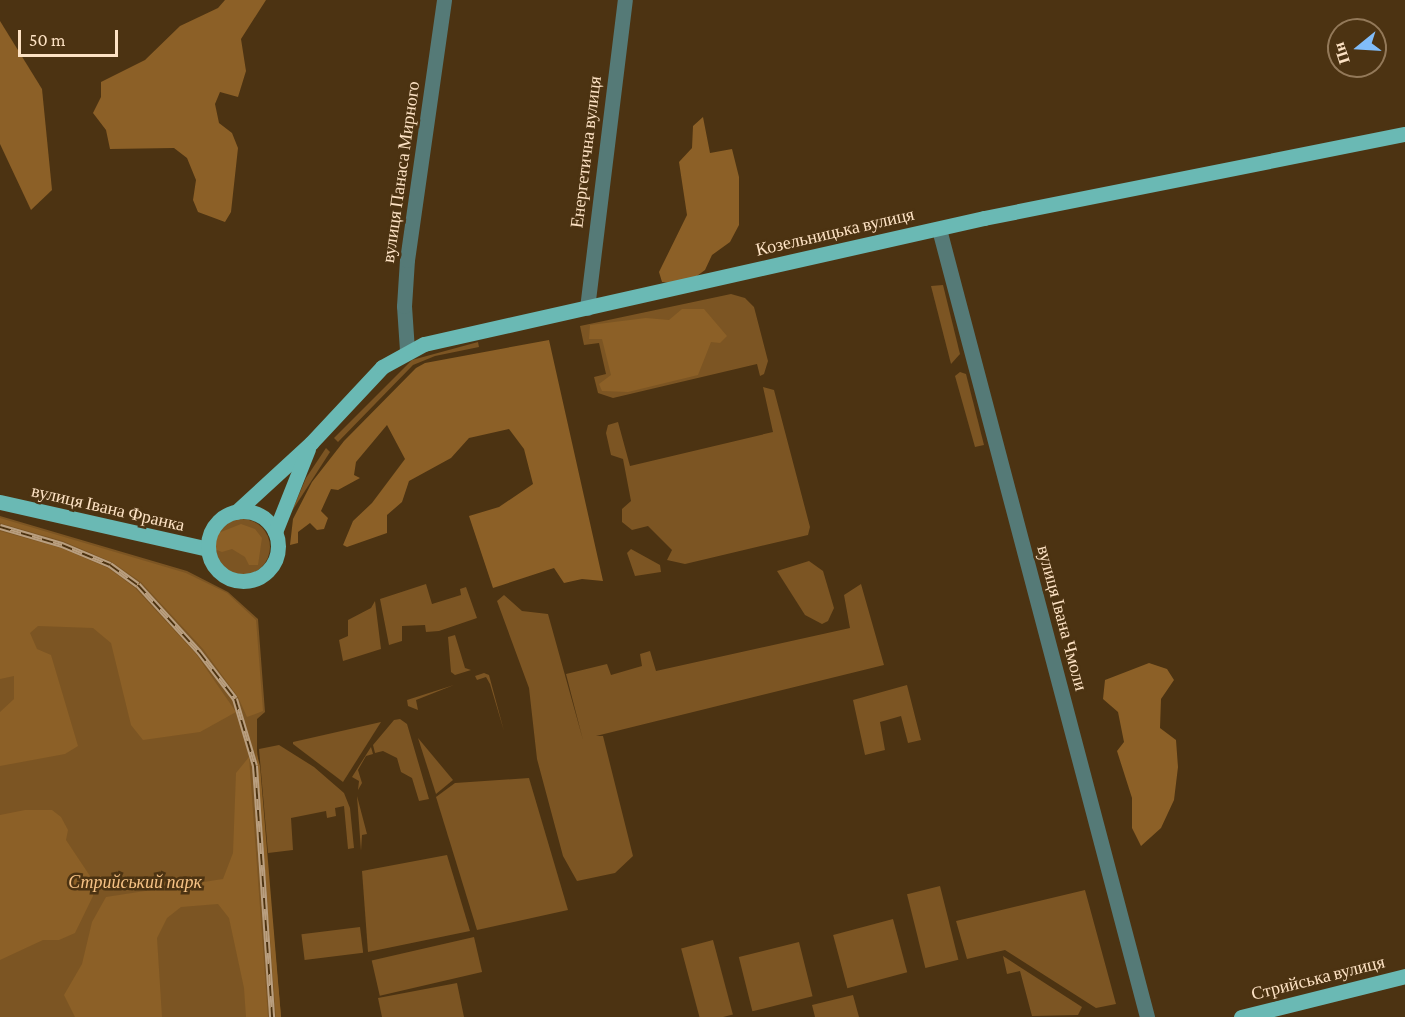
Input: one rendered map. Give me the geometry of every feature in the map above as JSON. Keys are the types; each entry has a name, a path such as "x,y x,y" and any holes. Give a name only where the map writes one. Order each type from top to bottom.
{"main road":[{"name":"Козельницька вулиця","path":"236,512 310,443 369,380 408,350 433,341 939,229 1405,134"},
{"name":"Козельницька вулиця","path":"275,532 310,443"},
{"name":"вулиця Івана Франка","path":"0,502 208,549"},
{"path":"236,512 259,515 275,532 277,555 262,576 234,580 217,568 208,549 218,522 236,512"},
{"name":"Стрийська вулиця","path":"1241,1017 1405,976"}],"street":[{"name":"вулиця Панаса Мирного","path":"408,350 404,306 407,260 444,0"},
{"name":"Енергетична вулиця","path":"587,308 625,0"},
{"name":"вулиця Івана Чмоли","path":"939,229 1147,1017"}],"green space":[{"path":"943,285 960,354 951,364 931,286"},
{"path":"731,294 745,298 754,307 768,361 764,374 760,376 757,364 613,398 598,393 594,377 606,374 599,343 584,345 580,326"},
{"path":"478,342 479,347 435,356 413,365 338,442 334,438 412,360"},
{"path":"960,372 966,374 984,445 975,447 955,376"},
{"path":"763,387 774,390 810,527 808,535 685,564 667,560 672,550 648,526 632,530 622,522 622,509 631,501 623,459 611,455 606,433 608,425 618,422 630,466 773,432"},
{"path":"326,448 330,452 292,511 306,478"},
{"name":"Стрийський парк","path":"0,516 187,571 228,592 258,619 265,712 257,719 257,750 281,1017 0,1017"},
{"path":"242,519 253,521 262,527 268,536 270,547 268,558 262,567 253,573 242,575 231,573 222,567 216,558 214,547 216,536 222,527 231,521"},
{"path":"631,549 660,565 661,572 635,576 627,553"},
{"path":"809,561 823,571 834,608 828,621 822,624 805,615 777,571"},
{"path":"426,584 432,604 461,595 460,589 466,587 477,618 439,631 426,632 425,625 402,626 402,641 389,645 380,599"},
{"path":"861,584 884,665 596,736 603,736 633,856 615,873 577,881 563,856 537,759 529,688 497,601 504,595 522,611 548,614 583,740 566,674 607,664 611,675 642,666 640,654 650,651 656,671 850,628 844,595"},
{"path":"375,601 381,649 343,661 339,640 348,636 348,620 371,608"},
{"path":"455,635 465,668 471,670 455,675 451,672 448,637"},
{"path":"484,673 489,675 504,731 490,684 486,677 477,680 475,676"},
{"path":"454,685 416,700 418,710 408,706 407,700"},
{"path":"907,685 921,740 908,743 901,716 880,722 885,750 865,755 853,700"},
{"path":"400,719 407,724 429,799 419,801 412,778 401,772 397,758 383,751 375,753 373,745 394,720"},
{"path":"381,722 343,782 293,744 293,742"},
{"path":"418,738 453,780 436,794"},
{"path":"279,745 314,767 344,793 350,808 354,848 348,849 344,806 335,808 336,816 327,818 326,811 291,818 293,850 268,853 259,749"},
{"path":"371,747 373,754 366,756 358,770 362,783 358,790 359,781 352,777"},
{"path":"529,778 568,910 477,930 436,797 455,783"},
{"path":"357,796 367,834 362,835 361,851"},
{"path":"447,855 470,931 368,952 362,871"},
{"path":"940,886 958,960 925,968 907,894"},
{"path":"1085,890 1116,1004 1096,1008 1005,950 967,959 956,921"},
{"path":"893,919 907,972 847,988 833,935"},
{"path":"360,927 363,953 305,960 301,934"},
{"path":"474,937 482,972 380,996 372,961"},
{"path":"713,940 733,1014 723,1017 699,1017 681,949"},
{"path":"799,942 813,996 752,1011 739,957"},
{"path":"1003,956 1082,1007 1078,1015 1032,1016 1020,971 1007,974"},
{"path":"457,983 464,1017 382,1017 378,998"},
{"path":"853,995 859,1017 815,1017 812,1005"}],"shaded area":[{"path":"225,0 266,0 241,39 246,71 238,97 220,92 215,104 219,123 232,133 238,148 231,212 225,222 198,212 193,200 196,180 187,158 174,148 110,149 106,130 93,113 101,97 101,82 145,60 180,26 218,8"},
{"path":"0,21 42,89 52,190 31,210 0,144"},
{"path":"703,117 710,153 732,149 739,177 739,225 730,242 712,255 705,270 686,284 662,282 659,272 687,215 679,162 692,148 693,126"},
{"path":"682,309 704,309 727,336 720,343 711,342 698,375 628,392 602,391 599,384 611,375 602,339 589,339 590,325 646,318 669,320"},
{"path":"549,340 603,581 582,579 564,583 554,568 493,588 469,516 499,507 533,484 524,449 509,429 469,438 451,458 409,481 402,502 387,515 387,533 347,547 343,545 353,521 372,503 405,459 387,425 356,462 354,475 360,478 338,490 331,489 321,511 328,518 324,529 317,530 310,523 298,532 298,543 290,545 293,519 312,482 344,441 416,368 425,363"},
{"path":"0,518 186,573 227,593 256,620 263,711 247,717 238,697 203,649 141,582 112,562 63,541 0,523"},
{"path":"241,524 255,529 262,538 258,565 249,565 245,557 232,549 222,552 214,549 216,534"},
{"path":"0,531 61,548 108,568 135,588 196,654 236,712 200,732 143,740 131,725 111,643 93,628 38,626 30,633 37,649 51,655 78,746 65,754 0,766 0,712 14,699 14,676 0,679"},
{"path":"1149,663 1167,669 1174,680 1161,699 1160,728 1176,740 1178,767 1174,800 1161,828 1141,846 1132,828 1132,798 1117,751 1124,742 1118,712 1103,699 1105,680"},
{"path":"256,751 260,766 281,1017 276,1017"},
{"path":"249,757 268,1017 246,1017 244,988 229,918 218,904 181,907 167,918 157,938 162,1017 75,1017 64,995 82,964 92,922 106,897 223,879 233,853 236,773"},
{"path":"25,810 52,810 61,817 68,830 66,840 94,882 93,896 75,933 59,940 43,940 0,960 0,815"}],"railway":[{"path":"0,527 62,545 110,565 138,585 199,652 235,699 255,766 272,1017"}]}
